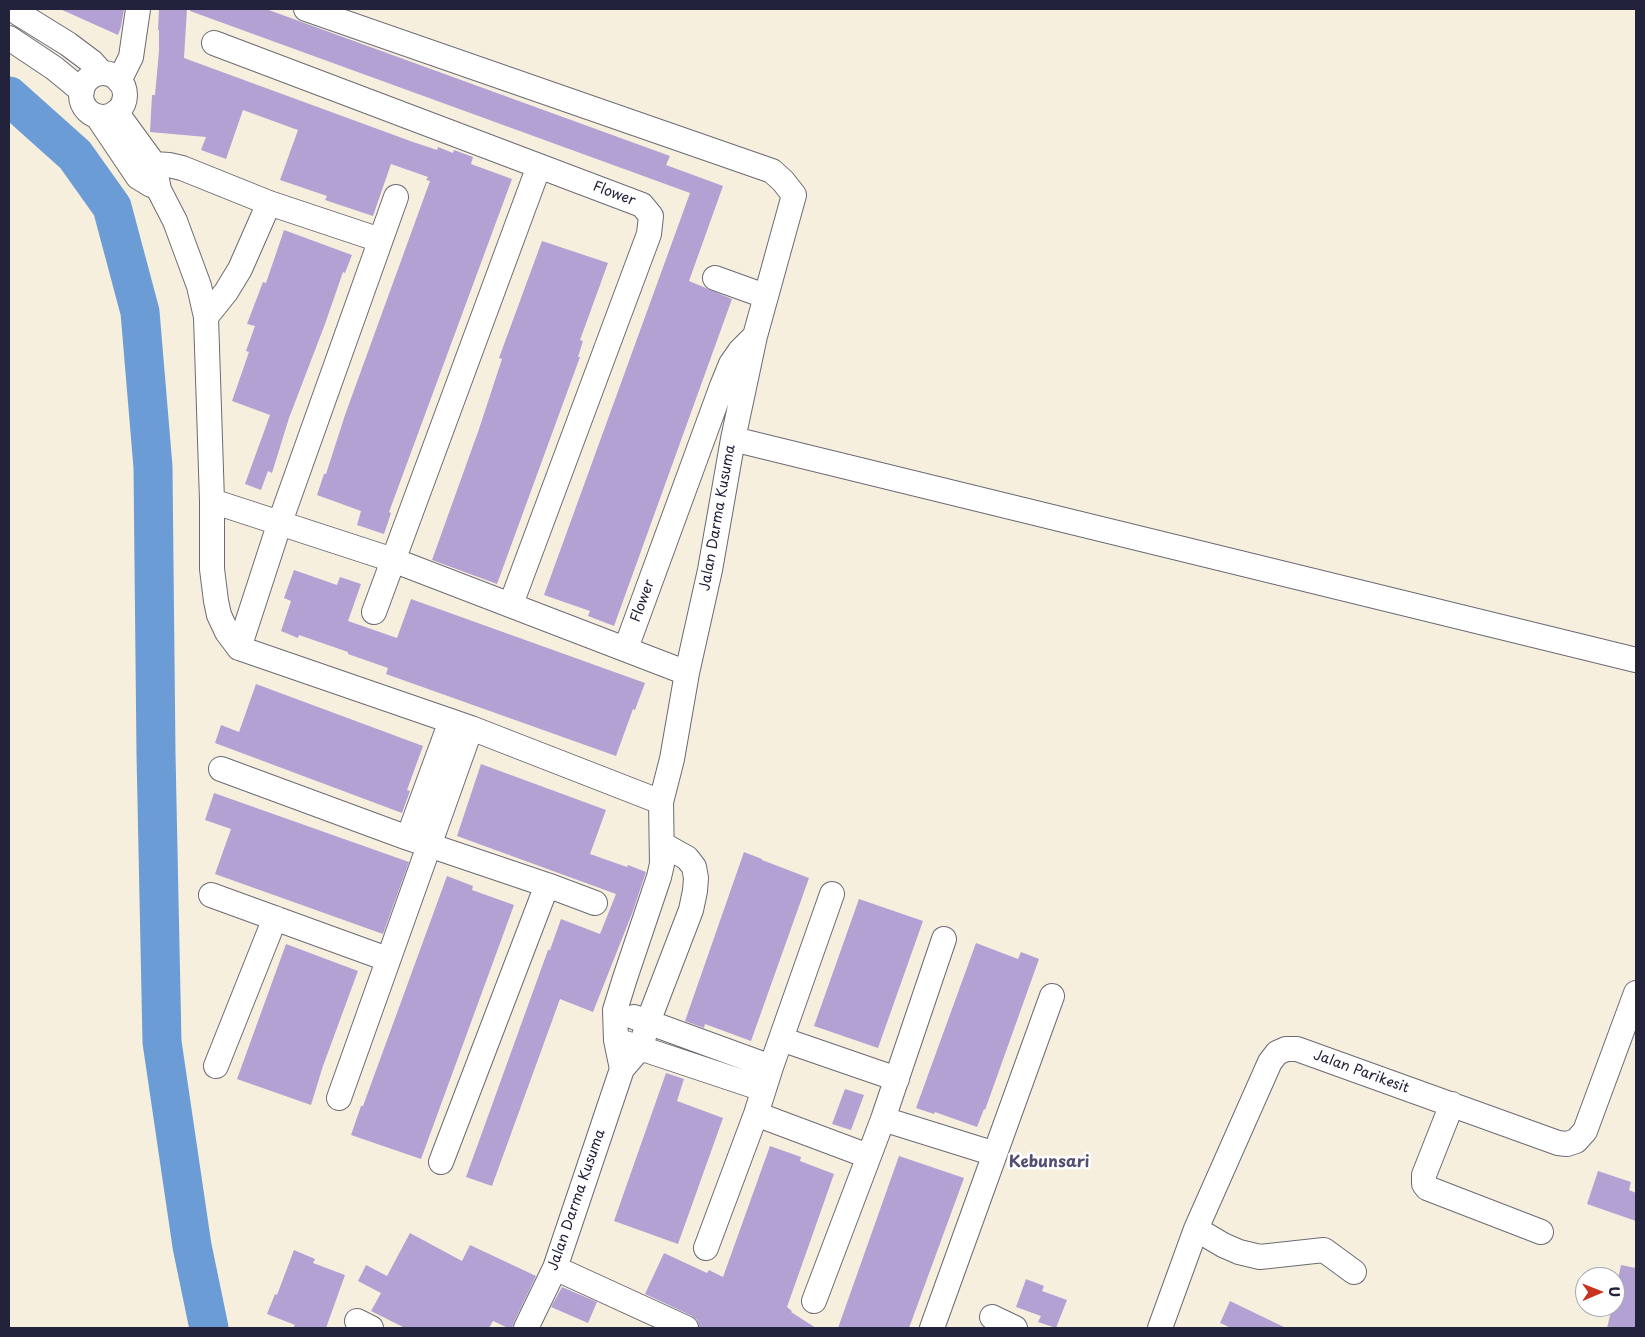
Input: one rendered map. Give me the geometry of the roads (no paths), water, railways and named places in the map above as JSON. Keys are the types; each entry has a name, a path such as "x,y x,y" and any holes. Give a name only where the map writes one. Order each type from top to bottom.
{"street":[{"path":"15,17 68,44 92,62 111,77 124,87 125,94 121,107 107,114 88,110 83,102 82,91 86,82 92,76 111,77 130,57 138,9"},
{"name":"Jalan Darma Kusuma","path":"306,9 772,172 783,181 794,195 755,336 733,439 710,570 687,672 672,759 661,802 662,864 616,1010 616,1040 622,1069"},
{"path":"9,38 54,68 82,91"},
{"name":"Flower","path":"214,43 642,204 651,216 649,234 511,604"},
{"path":"107,114 159,190 175,221 199,286 206,317 212,501 212,568 219,615 227,632 239,648 461,725 661,802"},
{"path":"146,171 169,165 182,168 268,203 380,240"},
{"path":"374,612 540,166"},
{"path":"239,648 280,522 396,197"},
{"path":"206,317 226,292 240,269 268,203"},
{"path":"715,278 765,296"},
{"name":"Flower","path":"626,648 731,364 740,351 755,336"},
{"path":"733,439 1636,660"},
{"path":"212,501 393,560 687,672"},
{"path":"339,1098 387,959 418,841 461,725"},
{"path":"221,769 595,903"},
{"name":"Jalan Darma Kusuma","path":"526,1328 555,1268 622,1069 641,1047 648,1022 692,910 696,891 694,867 687,858 662,844"},
{"path":"442,1162 547,885"},
{"path":"706,1248 756,1114 770,1067 832,894"},
{"path":"211,895 387,959"},
{"path":"216,1066 274,918"},
{"path":"814,1301 883,1119 944,939"},
{"name":"Jalan Parikesit","path":"1160,1328 1196,1229 1266,1071 1277,1053 1286,1049 1297,1049 1558,1143 1567,1144 1576,1141 1585,1132 1636,993"},
{"path":"932,1328 1052,996"},
{"path":"616,1010 770,1067"},
{"path":"781,1039 897,1079"},
{"path":"616,1040 763,1089"},
{"path":"1452,1104 1424,1175 1424,1184 1427,1188 1541,1232"},
{"path":"756,1114 868,1156"},
{"path":"883,1119 995,1154"},
{"path":"1196,1229 1223,1245 1239,1252 1260,1257 1324,1250 1354,1272"},
{"path":"555,1268 686,1328"},
{"path":"992,1317 1015,1328"}],"waterway":[{"path":"9,96 75,155 112,207 140,312 153,467 162,1042 192,1246 209,1328"}],"district":[{"name":"Kebunsari","path":"1049,1163"}]}
